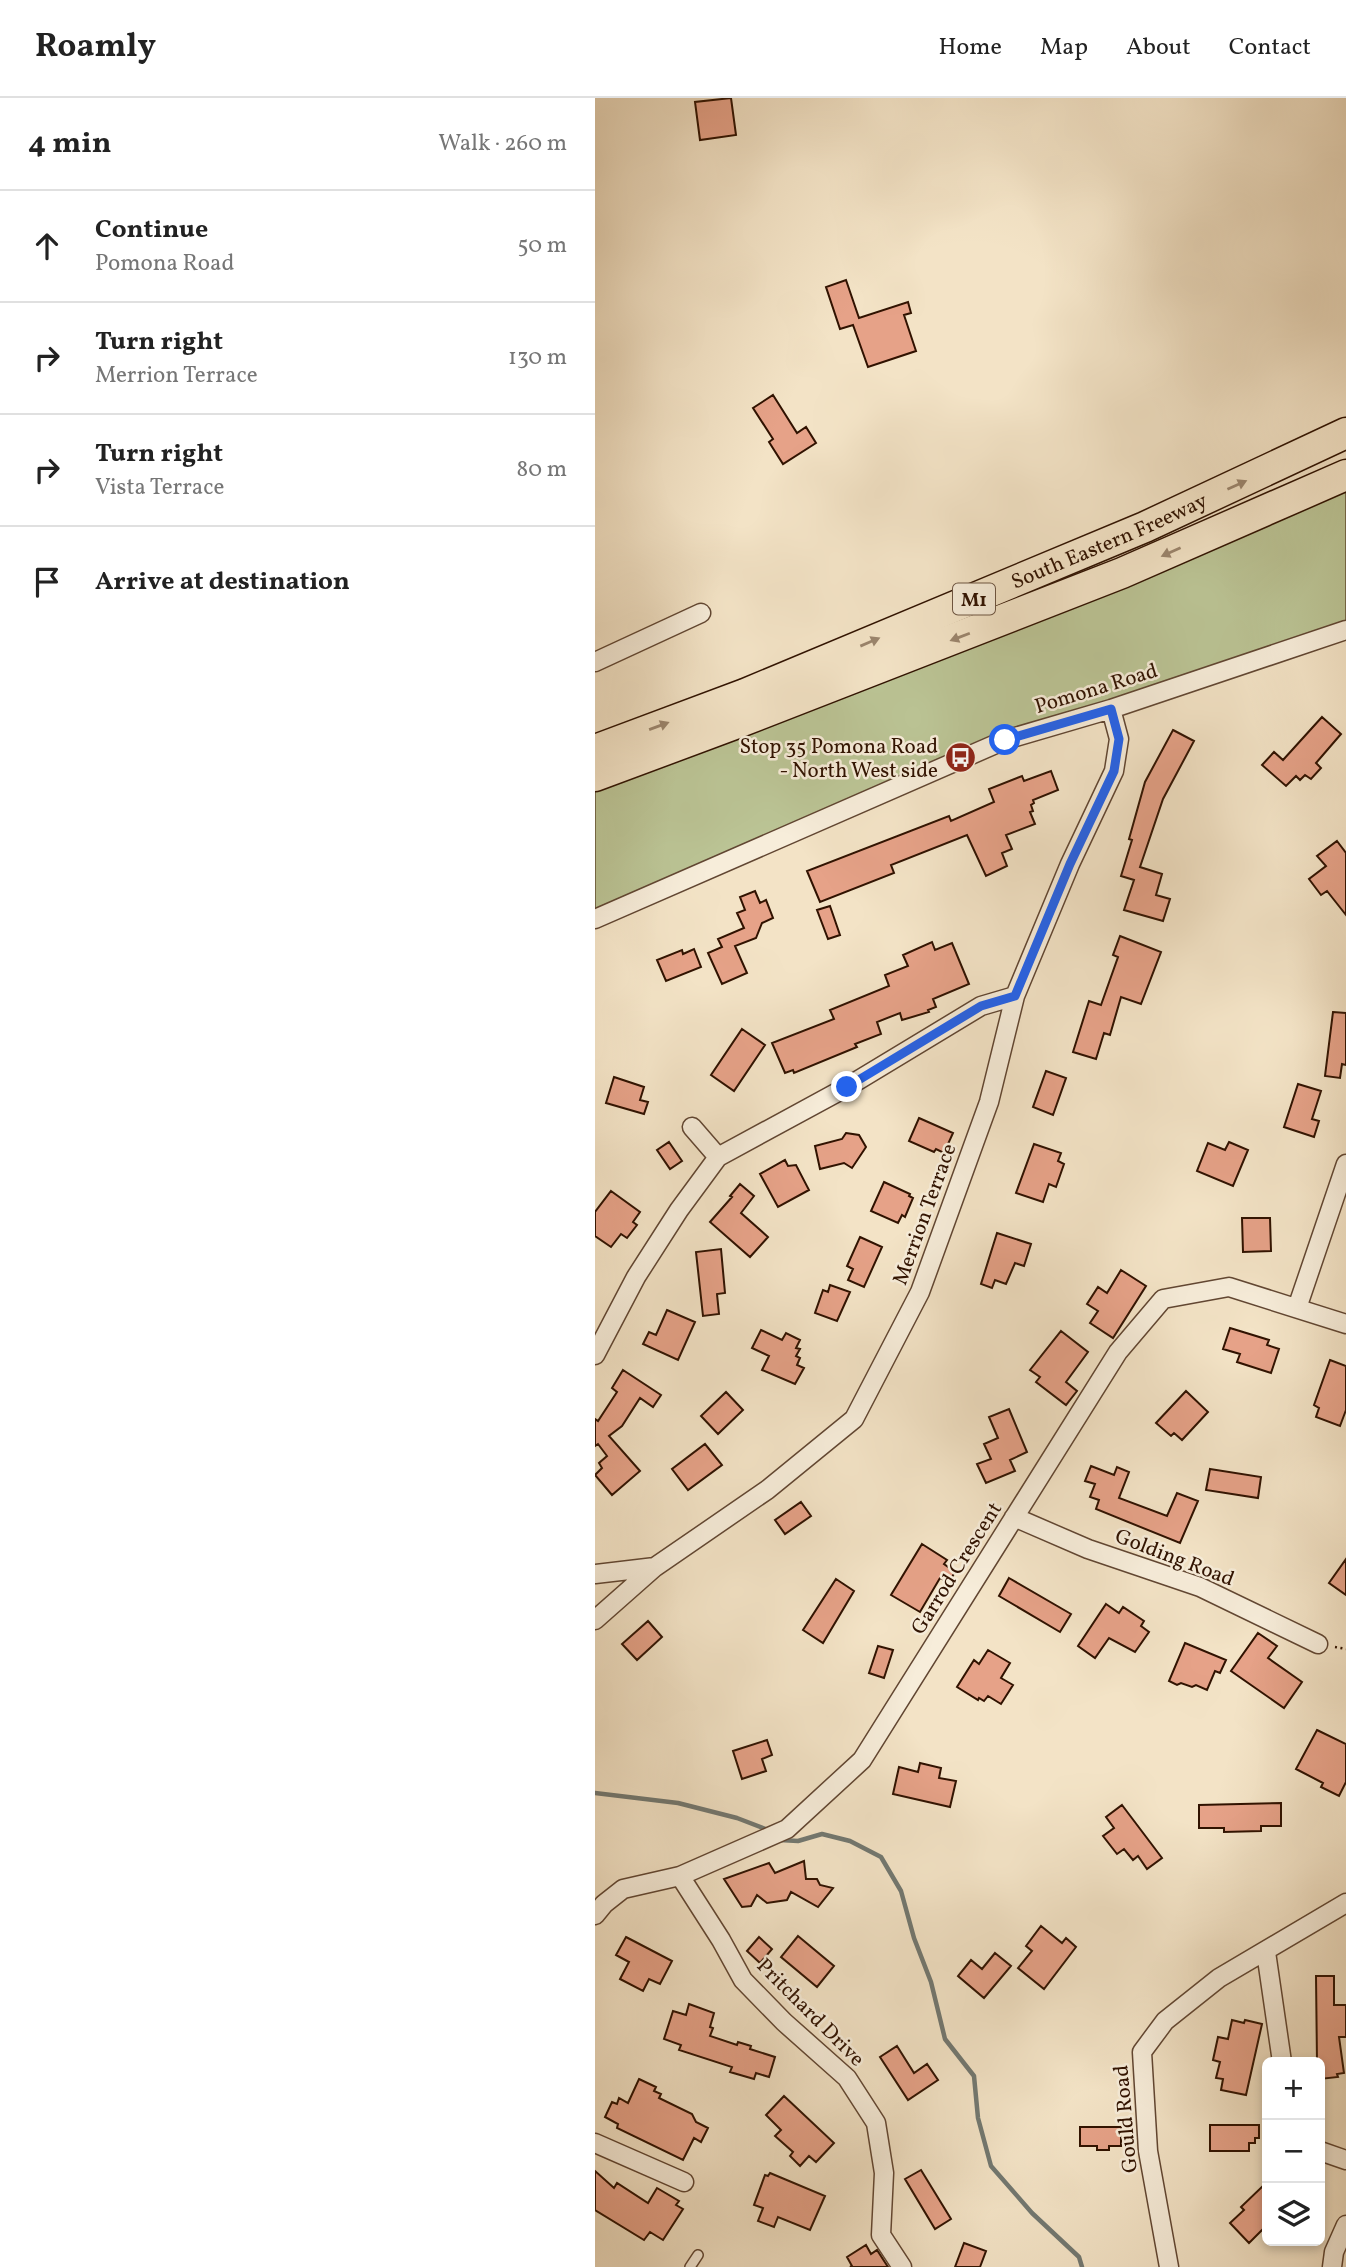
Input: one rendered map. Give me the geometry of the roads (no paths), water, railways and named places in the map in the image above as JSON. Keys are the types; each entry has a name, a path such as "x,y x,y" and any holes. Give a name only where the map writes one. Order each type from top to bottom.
{"highway":[{"name":"South Eastern Freeway","path":"595,750 745,694 1145,527 1346,433"},
{"name":"South Eastern Freeway","path":"595,776 1122,573 1346,475"},
{"path":"595,790 675,756 731,725"}],"street":[{"path":"595,662 701,613"},
{"name":"Pomona Road","path":"595,919 1005,740 1111,709 1346,630"},
{"name":"Merrion Terrace","path":"595,1620 655,1567 768,1490 854,1419 920,1292 989,1102 1015,996 1070,864 1114,771 1119,739 1111,709"},
{"path":"595,1356 636,1277 679,1210 718,1157 804,1111 981,1006 1015,996"},
{"path":"692,1127 718,1157"},
{"path":"1297,1308 1346,1164"},
{"name":"Garrod Crescent","path":"595,1915 623,1889 680,1876 787,1829 862,1760 1118,1352 1163,1299 1229,1287 1346,1324"},
{"name":"Golding Road","path":"1014,1517 1088,1549 1201,1587 1318,1644"},
{"path":"595,1574 655,1567"},
{"name":"Pritchard Drive","path":"680,1876 743,1980 784,2022 847,2078 876,2123 884,2172 881,2235 902,2267"},
{"name":"Gould Road","path":"1169,2267 1148,2151 1142,2052 1165,2021 1219,1978 1346,1903"},
{"path":"1266,1952 1281,2057"},
{"path":"595,2143 684,2182"},
{"path":"1325,2153 1346,2160"},
{"path":"1332,2267 1334,2252 1346,2225"}],"lane":[{"path":"690,2267 698,2255"}],"waterway":[{"path":"595,1793 678,1803 737,1818 768,1830"},
{"path":"780,1840 798,1841 822,1834 850,1841 881,1857 901,1891 914,1938 931,1982 945,2039 974,2076 978,2118 991,2166 1032,2213 1079,2257 1082,2267"}],"place":[{"name":"Stop 35 Pomona Road - North West side","path":"961,758"}]}
